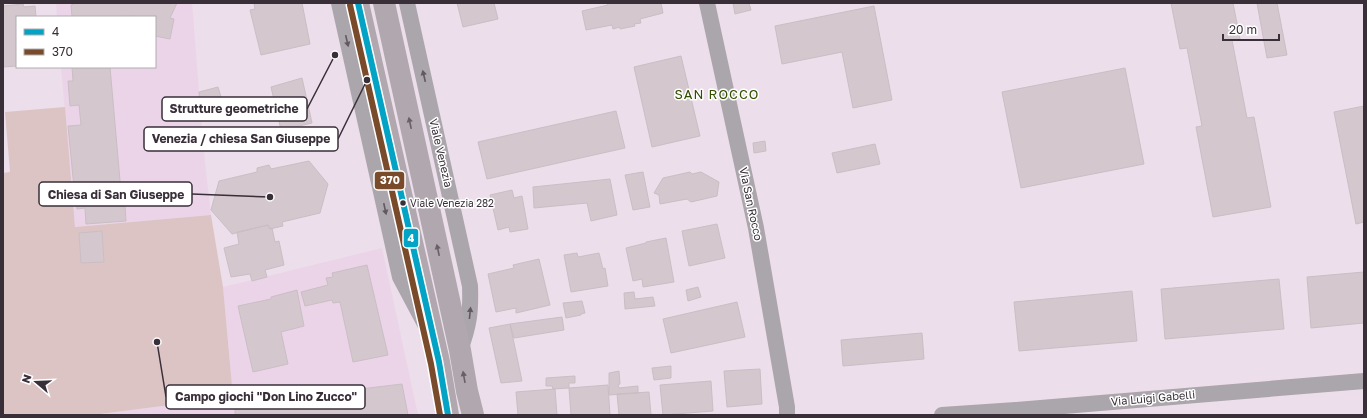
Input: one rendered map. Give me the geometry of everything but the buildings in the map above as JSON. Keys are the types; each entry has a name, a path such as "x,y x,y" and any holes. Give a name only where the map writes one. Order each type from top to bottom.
{"main road":[{"path":"358,3 439,362 448,415"},
{"name":"Viale Venezia","path":"384,3 473,415"}],"street":[{"path":"339,3 400,277 433,338"},
{"name":"Viale Venezia","path":"407,3 470,286 470,315 466,334 460,350"},
{"name":"Via San Rocco","path":"707,3 756,228 788,412"},
{"name":"Via Luigi Gabelli","path":"942,415 1364,381"}],"shaded area":[{"path":"56,3 192,3 204,153 211,215 75,227 61,68 156,68 156,16 57,16"},
{"path":"65,107 75,227 211,215 223,287 233,397 92,415 3,415 3,173 10,172 5,112"},
{"path":"382,248 418,415 92,415 233,397 223,287"}],"transit line":[{"name":"4","path":"358,3 439,362 448,415"},
{"name":"370","path":"350,5 431,364 440,415"}],"place":[{"name":"Strutture geometriche","path":"335,55"},
{"name":"Venezia / chiesa San Giuseppe","path":"367,80"},
{"name":"Chiesa di San Giuseppe","path":"270,197"},
{"name":"Viale Venezia 282","path":"403,203"},
{"name":"Campo giochi \"Don Lino Zucco\"","path":"157,342"}],"district":[{"name":"SAN ROCCO","path":"717,94"}]}
